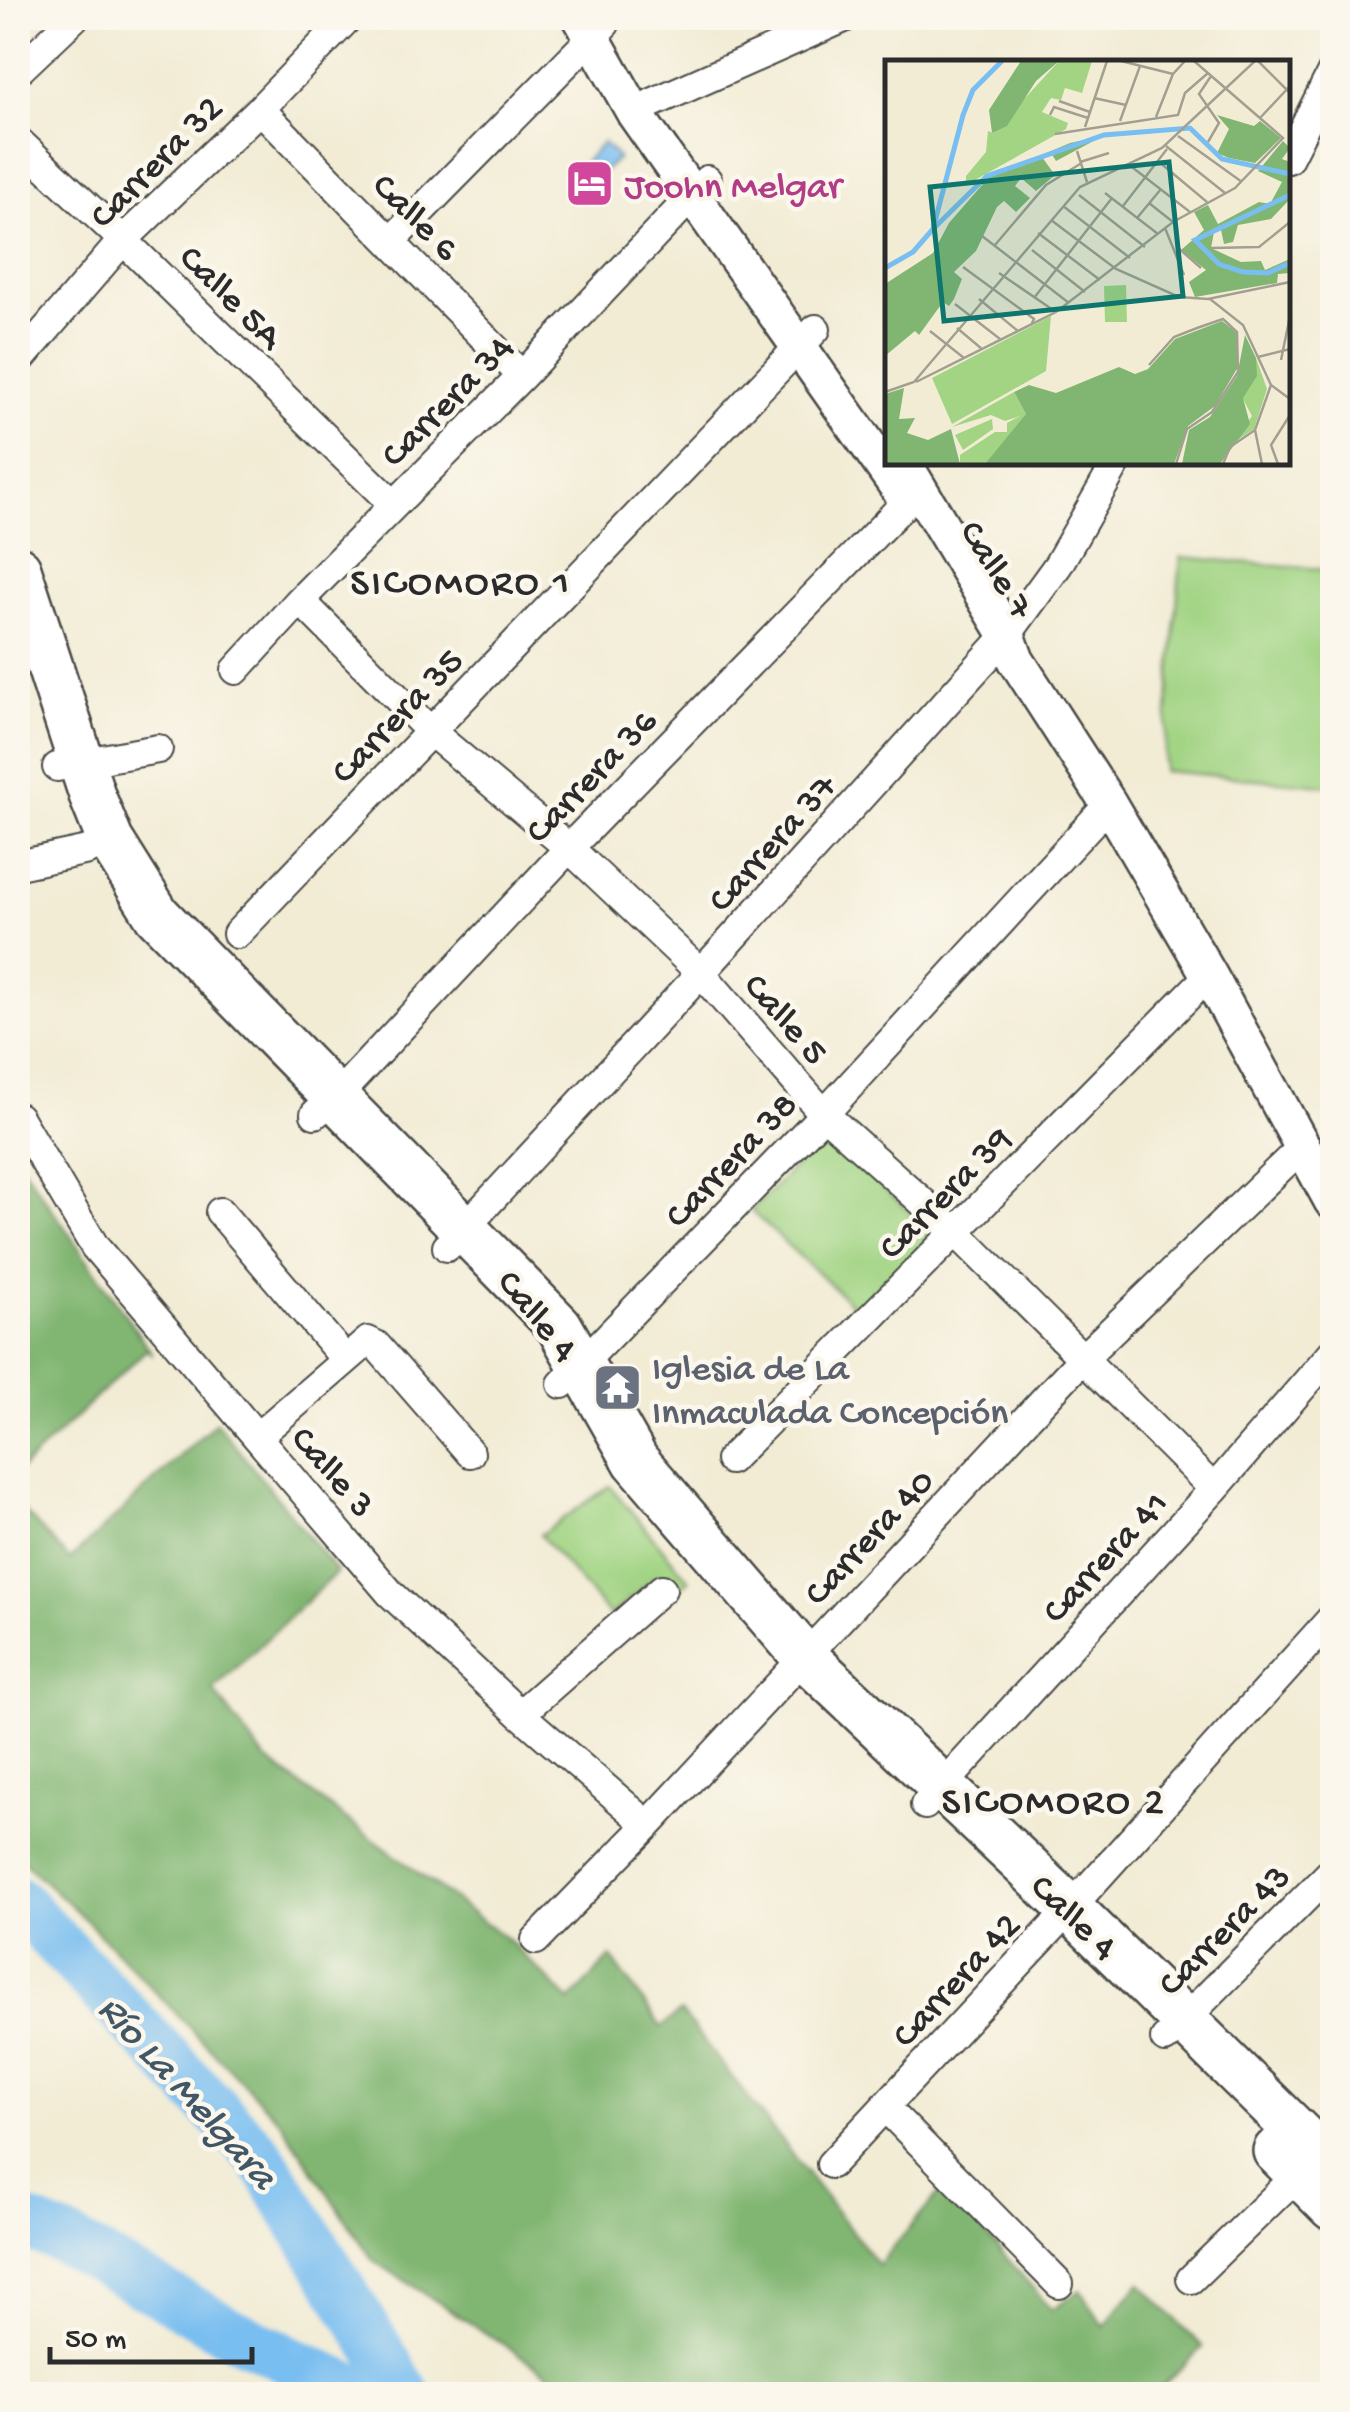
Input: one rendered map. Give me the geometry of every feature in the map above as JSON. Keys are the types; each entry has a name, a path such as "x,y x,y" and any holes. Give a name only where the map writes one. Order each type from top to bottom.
{"main road":[{"name":"Calle 4","path":"18,570 69,764"},
{"name":"Calle 4","path":"18,648 69,764 99,845 157,915 325,1106 457,1237 558,1326 572,1375 797,1665 1174,2030 1321,2159 1332,2207"}],"street":[{"path":"18,72 74,18"},
{"name":"Carrera 32","path":"18,362 123,240 348,18"},
{"path":"652,102 844,18"},
{"path":"391,240 594,24"},
{"name":"Calle 7","path":"594,24 652,102 700,187"},
{"name":"Calle 7","path":"594,24 635,114 700,187 885,448"},
{"path":"1290,155 1332,72"},
{"name":"Calle 6","path":"260,109 522,376"},
{"name":"Calle 5A","path":"18,140 394,505"},
{"name":"Carrera 34","path":"236,670 700,187"},
{"name":"Calle 7","path":"808,337 885,434"},
{"name":"Carrera 35","path":"237,934 808,337"},
{"name":"Carrera 37","path":"457,1237 1006,648 1115,465"},
{"name":"Calle 7","path":"910,484 1006,648 1110,804 1332,1201"},
{"name":"Carrera 36","path":"325,1106 910,484"},
{"name":"Calle 5","path":"300,600 430,731 569,848 701,974 824,1114 956,1232 1214,1489"},
{"path":"69,764 158,750"},
{"name":"Carrera 38","path":"572,1375 824,1114 1110,804"},
{"path":"18,865 99,845"},
{"name":"Carrera 39","path":"730,1460 1209,975"},
{"name":"Calle 3","path":"18,1117 95,1247 390,1592 520,1714 648,1825"},
{"name":"Carrera 40","path":"536,1940 1083,1358 1302,1147"},
{"path":"220,1212 345,1359"},
{"path":"257,1437 368,1341 376,1345 470,1454"},
{"name":"Carrera 41","path":"933,1796 1214,1489 1332,1353"},
{"path":"520,1714 662,1590"},
{"name":"Carrera 42","path":"831,2164 1332,1618"},
{"name":"Carrera 43","path":"1174,2030 1332,1871"},
{"path":"885,2107 1059,2284"},
{"path":"1191,2279 1321,2159"}],"green space":[{"path":"1181,557 1332,570 1332,786 1163,771"},
{"path":"826,1135 934,1234 862,1314 751,1211"},
{"path":"18,1160 153,1355 147,1349 18,1472"},
{"path":"216,1422 337,1572 213,1690 265,1759 507,1939 570,2001 611,1957 661,2027 681,2012 878,2265 945,2187 1052,2310 1080,2290 1104,2326 1140,2283 1203,2347 1157,2391 1159,2394 580,2394 373,2260 280,2121 83,1917 18,1857 18,1505 70,1560"},
{"path":"610,1486 689,1580 676,1592 658,1575 610,1616 540,1535"}],"water":[{"path":"603,143 618,158 587,187 573,172"}],"waterway":[{"name":"Río La Melgara","path":"18,1902 260,2156 406,2394"},
{"path":"18,2222 66,2241 229,2331 363,2394"}],"place":[{"name":"Joohn Melgar","path":"589,183"},
{"name":"Iglesia de La Inmaculada Concepción","path":"617,1387"}],"district":[{"name":"SICOMORO 1","path":"461,579"},
{"name":"SICOMORO 2","path":"1054,1798"}]}
